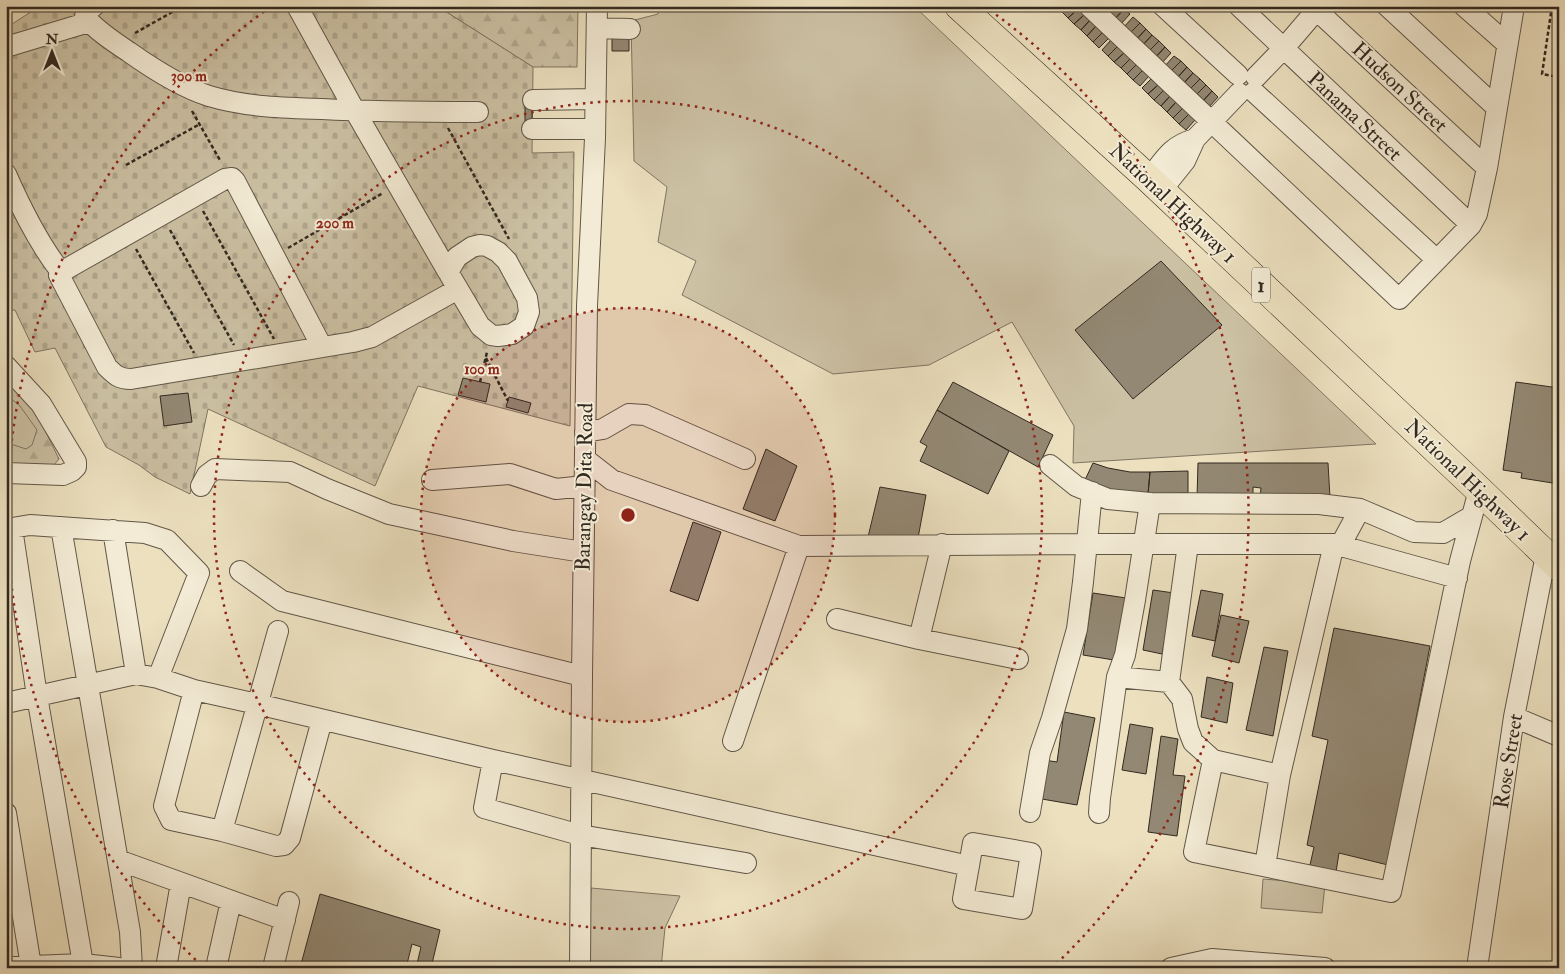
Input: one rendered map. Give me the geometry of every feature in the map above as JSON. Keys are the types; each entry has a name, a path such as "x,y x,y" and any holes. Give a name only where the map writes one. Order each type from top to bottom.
{"highway":[{"name":"National Highway 1","path":"959,6 1155,185 1552,561"}],"street":[{"path":"6,174 23,211 54,264 61,272 60,277 107,367 115,376 131,379 353,342 372,337 453,280 355,111 298,6"},
{"name":"Barangay Dita Road","path":"580,968 587,306 595,129 597,6"},
{"path":"1089,6 1212,120 1399,299 1471,225 1477,214 1487,168 1514,6"},
{"path":"1163,6 1437,260"},
{"name":"Panama Street","path":"1238,6 1471,225"},
{"path":"1388,6 1497,108"},
{"path":"1464,6 1507,44"},
{"path":"1155,185 1185,161 1195,139 1284,48 1316,8"},
{"name":"Hudson Street","path":"1316,8 1487,168"},
{"path":"6,47 92,14 139,59 192,88 241,104 355,111 478,112"},
{"path":"597,28 630,29"},
{"path":"533,100 595,99"},
{"path":"569,100 569,129"},
{"path":"532,129 595,129"},
{"path":"61,272 225,179 232,178 236,181 322,347"},
{"path":"6,366 41,404 76,462 76,467 63,475 6,473"},
{"path":"585,432 603,429 629,414 645,415 745,458"},
{"path":"585,459 612,480 799,546 942,544 1337,545 1457,578"},
{"path":"1050,465 1076,486 1108,499 1150,503 1320,504 1360,509 1414,532 1442,532 1472,516"},
{"path":"201,486 207,475 215,469 290,472 389,514 513,542 583,552"},
{"path":"432,480 510,474 556,489 584,486"},
{"path":"1213,760 1194,852 1391,892 1460,561 1479,490"},
{"path":"1030,812 1040,753 1077,629 1092,492"},
{"path":"1099,813 1117,677 1124,655 1135,600 1150,503"},
{"path":"1265,866 1280,774 1337,545 1360,509"},
{"path":"83,964 9,528 30,525 113,530 145,533 167,540 199,573 158,678"},
{"path":"62,527 130,932 132,968"},
{"path":"113,530 136,674"},
{"path":"919,639 942,544"},
{"path":"1188,544 1169,682 1182,699 1193,742 1213,760 1280,774"},
{"path":"734,741 799,546"},
{"name":"Rose Street","path":"1477,968 1514,717 1552,561"},
{"path":"240,570 282,601 582,676"},
{"path":"837,619 919,639 1018,659"},
{"path":"222,831 278,631"},
{"path":"6,703 136,674 158,678 194,690 493,760 969,866"},
{"path":"1117,677 1169,682"},
{"path":"194,690 164,806 171,820 222,831 276,846 284,845 290,838 322,720"},
{"path":"1514,717 1559,736"},
{"path":"493,760 484,808 580,835 746,863"},
{"path":"6,813 31,966"},
{"path":"118,860 231,900 287,911 273,968"},
{"path":"166,968 180,883"},
{"path":"216,968 231,900"},
{"path":"1173,967 1212,959 1324,968"},
{"path":"6,967 83,964 119,968"}],"path":[{"path":"135,33 183,6"},
{"path":"1552,6 1542,74 1559,77"},
{"path":"192,111 221,163"},
{"path":"126,165 200,124"},
{"path":"448,126 512,243"},
{"path":"283,251 389,190"},
{"path":"195,197 282,353"},
{"path":"162,215 242,360"},
{"path":"128,234 202,366"},
{"path":"480,382 487,351"},
{"path":"486,358 508,401"}],"green space":[{"path":"40,6 437,6 533,67 532,153 574,152 570,426 418,386 375,486 208,409 190,494 155,477 139,465 106,447 55,348 35,352 15,310 6,311 6,28"},
{"path":"437,6 578,6 577,67 533,67"},
{"path":"659,6 914,6 1376,444 1073,463 1074,426 1012,322 929,365 833,374 682,295 696,261 658,242 667,187 634,161 631,21 658,14"},
{"path":"6,380 14,387 59,459 6,463"},
{"path":"14,387 35,410 59,459 53,466 6,463 7,445 26,449 32,445 37,430 20,406 9,397 10,391"},
{"path":"1263,879 1325,884 1322,913 1261,908"},
{"path":"591,888 680,896 665,928 661,968 588,968"}],"building":[{"path":"1068,6 1075,6 1078,9 1068,18 1062,12"},
{"path":"1115,6 1122,6 1124,9 1114,20 1108,14"},
{"path":"1078,9 1084,15 1074,24 1068,18"},
{"path":"1124,9 1130,14 1120,25 1114,20"},
{"path":"1084,15 1090,20 1081,30 1074,24"},
{"path":"1133,17 1140,23 1129,34 1123,28"},
{"path":"1090,20 1096,26 1087,36 1081,30"},
{"path":"1140,23 1146,29 1136,40 1129,34"},
{"path":"1096,26 1103,32 1093,42 1087,36"},
{"path":"1146,29 1152,35 1142,46 1136,40"},
{"path":"612,30 629,30 629,51 612,51"},
{"path":"1103,32 1109,38 1099,48 1093,42"},
{"path":"1152,35 1159,41 1148,52 1142,46"},
{"path":"1111,40 1118,46 1108,56 1102,50"},
{"path":"1159,41 1165,47 1155,58 1148,52"},
{"path":"1118,46 1124,53 1114,62 1108,56"},
{"path":"1165,47 1171,53 1161,64 1155,58"},
{"path":"1124,53 1130,59 1121,68 1114,62"},
{"path":"1174,56 1181,61 1170,72 1164,67"},
{"path":"1130,59 1137,64 1127,74 1121,68"},
{"path":"1181,61 1187,67 1177,78 1170,72"},
{"path":"1137,64 1143,70 1133,80 1127,74"},
{"path":"1187,67 1193,73 1183,84 1177,78"},
{"path":"1143,70 1149,76 1140,86 1133,80"},
{"path":"1193,73 1200,79 1189,90 1183,84"},
{"path":"1151,79 1158,85 1148,94 1142,88"},
{"path":"1200,79 1206,85 1195,96 1189,90"},
{"path":"1158,85 1164,90 1154,100 1148,94"},
{"path":"1206,85 1212,91 1202,102 1195,96"},
{"path":"1164,90 1170,96 1161,106 1154,100"},
{"path":"1212,91 1218,97 1208,108 1202,102"},
{"path":"1170,96 1176,102 1167,112 1161,106"},
{"path":"1176,102 1183,108 1173,118 1167,112"},
{"path":"525,105 532,105 532,123 525,123"},
{"path":"1183,108 1189,114 1179,124 1173,118"},
{"path":"1189,114 1195,120 1186,130 1179,124"},
{"path":"1161,261 1222,325 1133,399 1075,330"},
{"path":"463,378 490,384 486,402 458,395"},
{"path":"953,382 1053,435 1038,467 937,410"},
{"path":"1516,382 1559,388 1559,484 1521,478 1522,473 1503,470"},
{"path":"188,393 192,422 164,426 160,396"},
{"path":"509,397 531,403 528,413 506,407"},
{"path":"937,410 1009,451 988,494 920,461 927,446 920,442"},
{"path":"766,449 797,466 775,521 743,509"},
{"path":"1093,463 1130,472 1150,472 1148,494 1103,491 1084,482"},
{"path":"1198,463 1328,463 1330,498 1260,499 1261,488 1253,487 1253,498 1197,498"},
{"path":"1188,471 1188,493 1148,494 1150,472"},
{"path":"880,487 926,495 918,538 868,537"},
{"path":"693,522 721,532 698,601 670,591"},
{"path":"1153,590 1174,593 1162,654 1143,650"},
{"path":"1201,590 1223,594 1215,641 1192,636"},
{"path":"1093,593 1126,598 1114,660 1083,655"},
{"path":"1221,615 1249,621 1239,663 1212,656"},
{"path":"1334,628 1430,646 1388,865 1339,853 1336,872 1310,865 1314,847 1307,845 1328,740 1312,736"},
{"path":"1264,647 1288,651 1273,736 1246,730"},
{"path":"1207,677 1233,683 1227,723 1201,717"},
{"path":"1064,712 1095,718 1077,805 1036,798 1044,760 1057,762"},
{"path":"1130,724 1153,728 1146,774 1122,770"},
{"path":"1161,736 1178,739 1173,775 1185,776 1177,836 1148,832"},
{"path":"320,894 440,930 431,968 416,968 421,947 412,944 406,968 300,968"}]}
